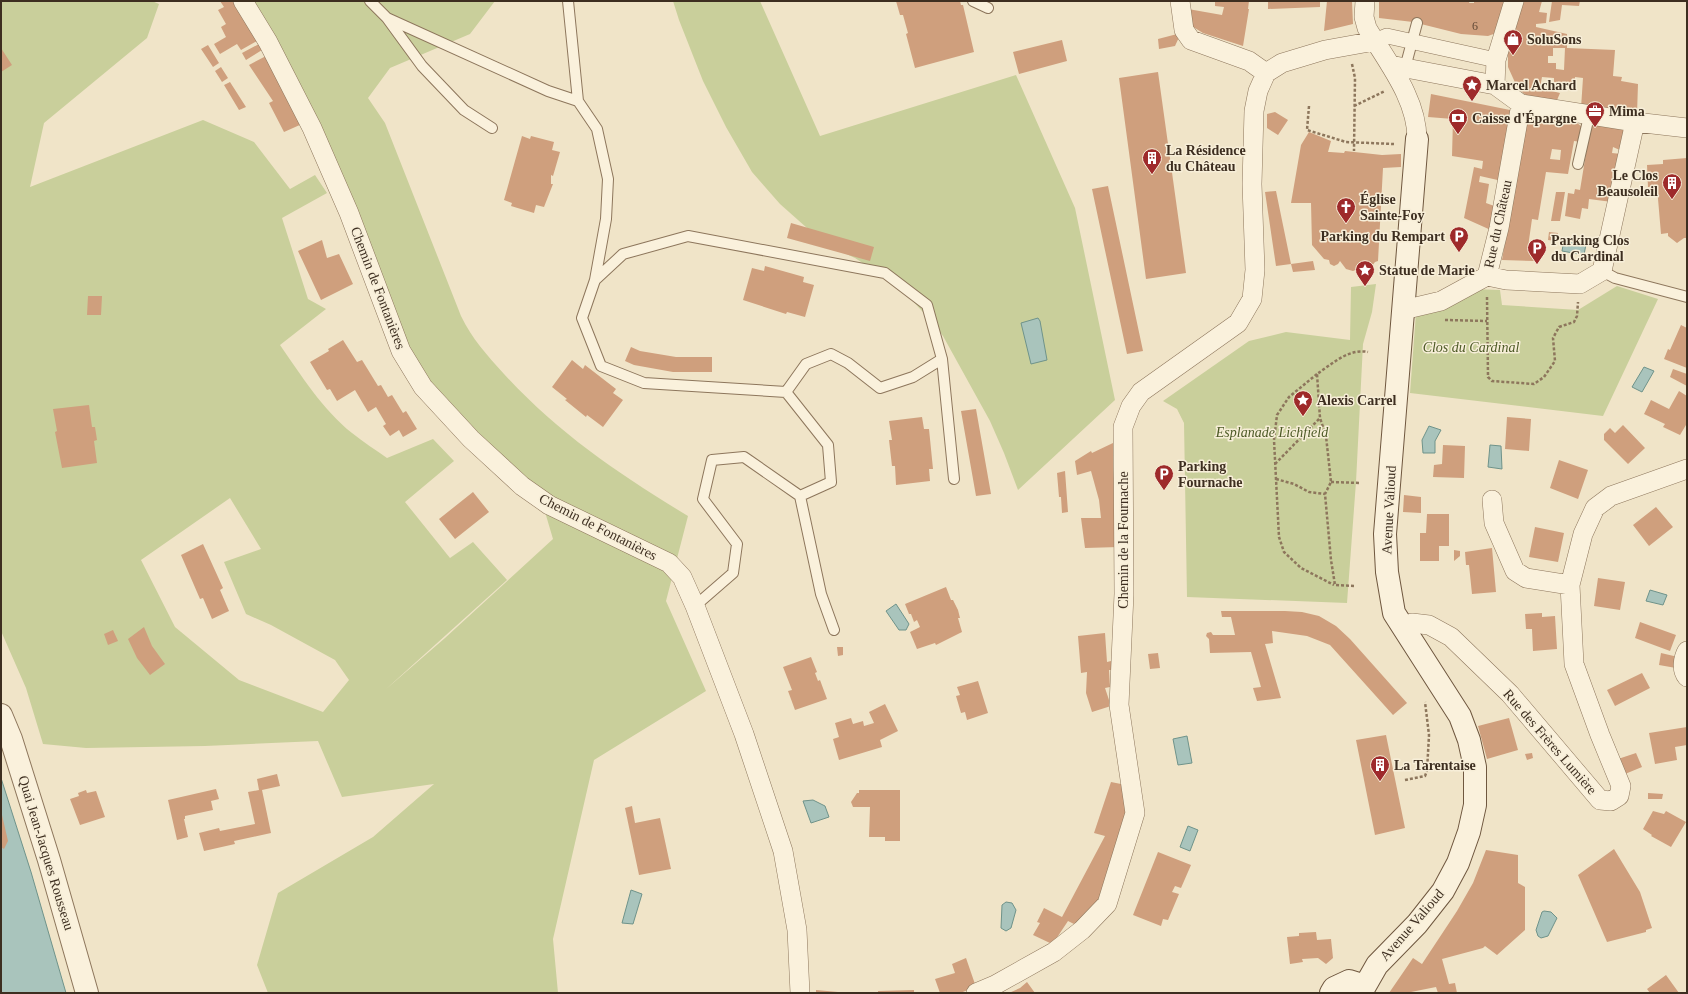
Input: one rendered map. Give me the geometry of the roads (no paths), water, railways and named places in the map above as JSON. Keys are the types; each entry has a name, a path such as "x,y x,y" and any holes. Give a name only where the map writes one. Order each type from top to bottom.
{"main road":[{"name":"Avenue Valioud","path":"1331,993 1334,988 1349,981 1365,990 1377,965 1417,924 1443,891 1458,863 1469,832 1475,805 1474,767 1469,740 1460,716 1394,612 1387,572 1385,534 1416,139"},
{"name":"Quai Jean-Jacques Rousseau","path":"1,715 11,739 49,860 87,993"}],"street":[{"name":"Chemin de Fontanières","path":"242,1 268,42 312,128 349,212 401,351 423,386 471,439 522,486 549,505 669,563 682,577 695,606 744,734 783,851 797,930 800,993"},
{"path":"1180,1 1184,30 1191,40 1249,61 1266,73 1282,63 1371,34 1387,36 1496,60"},
{"path":"1365,1 1364,17 1371,34"},
{"path":"1495,85 1496,60 1514,1"},
{"name":"Avenue Valioud","path":"1371,34 1397,67 1410,101 1416,125 1416,139"},
{"path":"1397,67 1495,85 1519,103 1590,116 1687,128"},
{"name":"Chemin de la Fournache","path":"976,993 995,985 1054,952 1082,930 1107,904 1135,813 1120,705 1124,594 1122,433 1126,415 1141,392 1238,323 1252,299 1256,270 1252,184 1254,111 1258,91 1266,73"},
{"name":"Rue du Château","path":"1402,310 1441,301 1487,276 1499,228 1519,103"},
{"path":"1487,276 1506,280 1580,284 1602,271 1635,122"},
{"name":"Rue des Frères Lumière","path":"1403,628 1412,623 1429,625 1451,637 1510,694 1600,800 1611,801 1619,796 1621,786 1600,735 1574,664 1570,585 1582,534 1595,508 1611,496 1687,469"},
{"path":"1492,500 1494,523 1515,571 1526,578 1570,585"},
{"path":"1687,651 1683,658 1684,674 1687,677"}],"lane":[{"path":"370,1 387,18 427,72 464,110 492,128"},
{"path":"568,1 578,101 597,129 608,179 606,219 595,280 582,318 601,366 644,383 786,392 828,445 831,482 800,496"},
{"path":"973,1 988,8"},
{"path":"387,18 548,91 578,101"},
{"path":"1397,67 1412,42 1417,23"},
{"path":"1578,164 1590,116"},
{"path":"595,280 623,254 688,236 885,273 927,305 942,359 954,479"},
{"path":"1602,271 1615,278 1687,296"},
{"path":"786,392 806,364 831,354 848,363 880,388 913,377 942,359"},
{"path":"695,606 733,573 737,544 703,499 712,460 744,457 800,496 821,594 834,630"}],"water":[{"path":"1564,240 1586,244 1584,255 1562,251"},
{"path":"1038,318 1040,321 1047,360 1031,364 1021,323"},
{"path":"1644,367 1654,371 1642,392 1632,387"},
{"path":"1429,426 1441,430 1435,441 1435,453 1423,453 1422,440"},
{"path":"1490,445 1501,446 1502,469 1488,467"},
{"path":"1650,590 1667,595 1663,605 1646,601"},
{"path":"896,604 909,624 906,630 899,630 886,611"},
{"path":"1187,736 1192,763 1178,765 1173,739"},
{"path":"1,778 31,872 66,993 1,993"},
{"path":"813,800 825,806 829,817 811,823 803,801"},
{"path":"1188,826 1198,830 1190,851 1180,847"},
{"path":"631,890 642,894 633,924 622,923"},
{"path":"1006,902 1012,903 1016,910 1011,928 1006,931 1001,928 1002,905"},
{"path":"1542,912 1551,912 1557,918 1548,936 1541,938 1538,936 1536,930"}],"place":[{"name":"SoluSons","path":"1513,56"},
{"name":"Marcel Achard","path":"1472,102"},
{"name":"Mima","path":"1595,128"},
{"name":"Caisse d'Épargne","path":"1458,135"},
{"name":"La Résidence du Château","path":"1152,175"},
{"name":"Le Clos Beausoleil","path":"1672,200"},
{"name":"Église Sainte-Foy","path":"1346,224"},
{"name":"Parking du Rempart","path":"1459,253"},
{"name":"Parking Clos du Cardinal","path":"1537,265"},
{"name":"Statue de Marie","path":"1365,287"},
{"name":"Alexis Carrel","path":"1303,417"},
{"name":"Parking Fournache","path":"1164,491"},
{"name":"La Tarentaise","path":"1380,782"}],"park label":[{"name":"Clos du Cardinal","path":"1471,347"},
{"name":"Esplanade Lichfield","path":"1272,432"}]}
